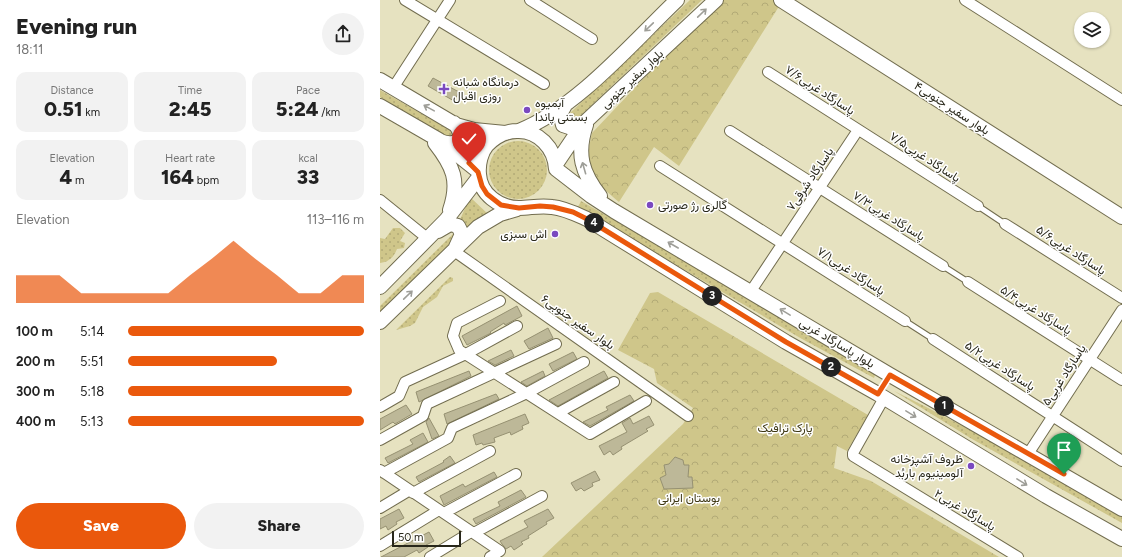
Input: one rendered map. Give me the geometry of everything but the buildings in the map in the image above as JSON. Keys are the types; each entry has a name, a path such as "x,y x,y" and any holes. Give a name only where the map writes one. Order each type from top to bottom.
{"main road":[{"name":"بلوار سفیر جنوبی","path":"519,131 552,114 565,105 598,77 677,0"},
{"name":"بلوار سفیر جنوبی","path":"556,167 587,120 716,0"},
{"name":"بلوار سفیر جنوبی۴","path":"781,0 1122,217"},
{"path":"380,80 454,123 474,130 504,133 519,131 530,133 543,141 553,154 556,167"},
{"path":"565,105 560,114 562,125 572,128 587,120"},
{"path":"380,106 447,144 457,142 460,138 461,133 454,123"},
{"path":"587,120 581,144 582,162 588,181 614,211"},
{"path":"504,133 494,139 485,148 480,159 479,174 484,190 493,200 506,206 525,208"},
{"path":"433,137 479,174"},
{"path":"433,137 453,174 454,197 448,216"},
{"name":"بلوار پاسارگاد غربی","path":"556,167 591,196 614,211 890,375 1122,509"},
{"path":"380,287 448,216 479,174"},
{"name":"بلوار پاسارگاد غربی","path":"525,208 553,207 573,212 587,219 786,342 881,396 1046,496 1122,539"},
{"path":"380,322 478,227 489,220 525,208"},
{"path":"427,238 446,226 454,224 461,230 461,238 454,251"},
{"path":"881,396 890,375"}],"street":[{"path":"405,0 544,84"},
{"path":"393,88 450,0"},
{"path":"530,0 592,38"},
{"path":"965,0 1122,100"},
{"name":"پاسارگاد غربی۷/۶","path":"768,72 858,130"},
{"name":"پاسارگاد شرقی۷","path":"751,292 858,130"},
{"name":"پاسارگاد غربی۷/۵","path":"858,130 978,206"},
{"name":"پاسارگاد غربی۷/۳","path":"730,131 943,266"},
{"name":"پاسارگاد غربی۷/۱","path":"660,166 905,321"},
{"path":"380,200 427,238"},
{"name":"پاسارگاد غربی۵/۶","path":"1005,224 1122,298"},
{"name":"بلوار سفیر جنوبی۶","path":"454,251 688,416"},
{"name":"پاسارگاد غربی۵/۴","path":"968,282 1122,380"},
{"path":"500,302 457,323 454,336 459,350 590,434 646,401"},
{"name":"پاسارگاد غربی۵","path":"1028,454 1122,310"},
{"path":"380,407 399,396 405,382 466,354 517,326"},
{"name":"پاسارگاد غربی۵/۲","path":"933,338 1122,461"},
{"path":"380,440 423,416 427,404 556,344"},
{"path":"490,557 500,551 382,472 448,438 452,428 528,393 584,362"},
{"path":"558,413 614,382"},
{"name":"پاسارگاد غربی۲","path":"881,396 856,446 853,456 1018,557"},
{"path":"380,508 490,451"},
{"path":"380,546 516,474"},
{"path":"430,557 473,532 542,496"}],"lane":[{"path":"978,206 1005,224"},
{"path":"943,266 968,282"},
{"path":"905,321 933,338"}],"green space":[{"path":"690,0 702,0 575,121 570,122 566,119 569,114"},
{"path":"718,0 783,0 679,166 654,147 619,202 603,187 592,173 589,156 592,133"},
{"path":"380,90 455,133 451,139 380,97"},
{"path":"512,141 524,141 539,149 547,164 547,176 539,191 524,199 512,199 497,191 489,176 489,164 497,149"},
{"path":"470,197 489,215 467,232 458,224"},
{"path":"581,201 736,290 875,375 874,378 802,339 578,207"},
{"path":"393,228 400,228 405,233 400,241 405,243 404,248 397,249 391,259 380,263 380,238 385,239"},
{"path":"455,232 456,235 446,249 380,316 380,306"},
{"path":"450,277 453,278 453,281 443,286 437,297 423,307 415,323 396,330"},
{"path":"658,292 868,415 847,451 837,446 834,468 871,481 999,557 542,557 683,424 693,408 657,383 654,369 618,350 650,293"},
{"path":"894,391 1010,451 1122,517 1122,523 972,439"}],"place":[{"name":"درمانگاه شبانه روزی اقبال","path":"444,89"},
{"name":"آبمیوه بستنی پاندا","path":"527,110"},
{"name":"گالری رژ صورتی","path":"650,205"},
{"name":"اش سبزی","path":"555,234"},
{"name":"ظروف آشپزخانه آلومینیوم باربُد","path":"971,466"}],"route":[{"path":"469,163 478,172 482,186 487,194 501,205 510,208 525,208 530,206 553,207 573,212 587,219 786,342 878,394 890,375 1064,474"}],"park label":[{"name":"پارک ترافیک","path":"785,428"},
{"name":"بوستان ایرانی","path":"689,498"}]}
